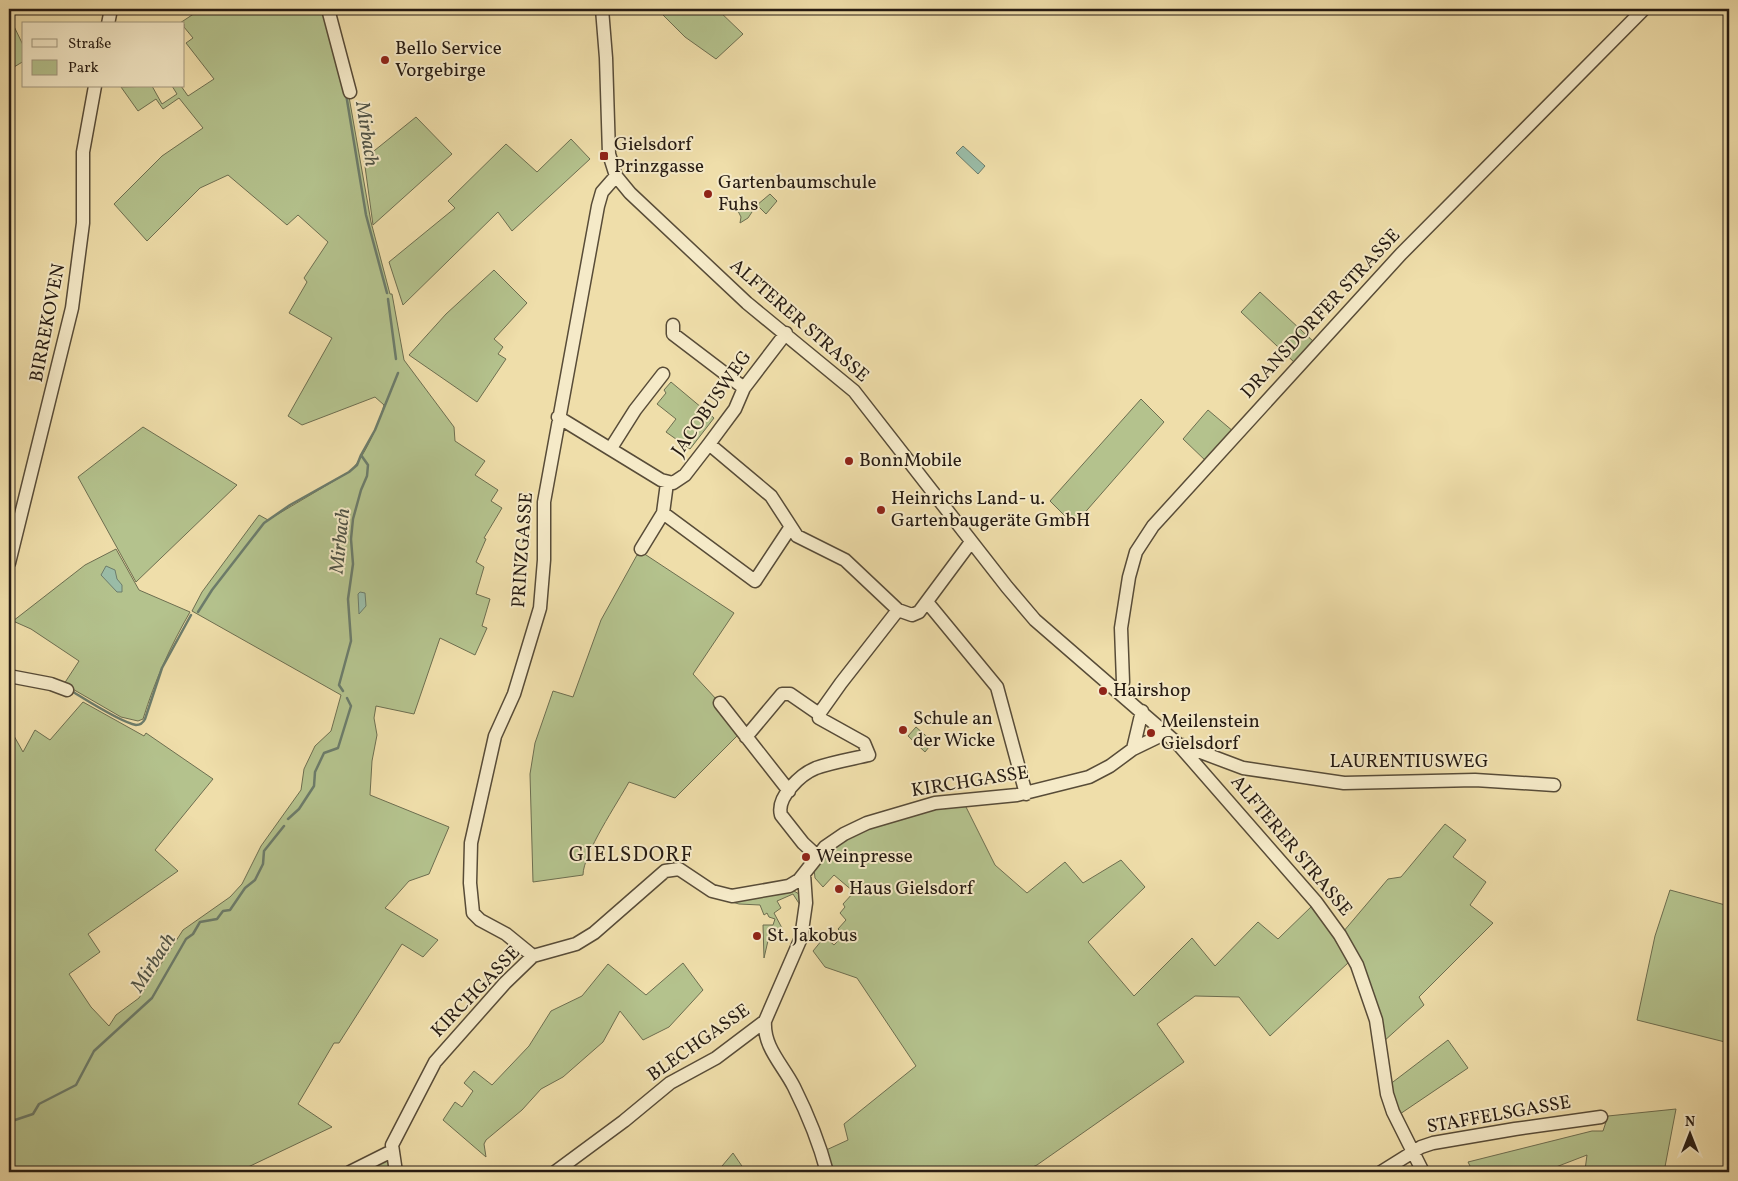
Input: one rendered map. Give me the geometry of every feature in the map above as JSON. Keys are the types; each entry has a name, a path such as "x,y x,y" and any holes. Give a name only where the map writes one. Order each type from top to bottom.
{"street":[{"path":"108,22 111,9"},
{"path":"328,9 350,92"},
{"path":"602,9 606,58 609,154 616,176"},
{"name":"DRANSDORFER STRASSE","path":"1120,692 1123,682 1121,628 1129,577 1136,552 1154,526 1401,254 1644,9"},
{"name":"BIRREKOVEN","path":"9,562 48,412 72,308 84,223 83,152 95,88"},
{"name":"ALFTERER STRASSE","path":"616,176 630,193 747,303 786,333 854,391 971,542 1036,620 1178,744 1316,902 1340,935 1357,965 1376,1020 1386,1094 1423,1172"},
{"name":"PRINZGASSE","path":"533,956 511,938 480,920 473,913 470,858 472,831 495,736 514,694 540,608 544,560 544,502 558,417 598,206 602,192 616,176"},
{"path":"672,325 673,334 744,388"},
{"name":"JACOBUSWEG","path":"667,483 682,478 709,444 735,409 744,388 786,333"},
{"path":"611,448 635,410 663,374"},
{"path":"558,417 667,483 663,513 642,549"},
{"path":"709,444 771,496 790,528 805,541 845,560 898,610 912,615 919,612 971,542"},
{"path":"663,513 755,581 790,528"},
{"path":"928,602 997,686 1026,794"},
{"path":"819,714 898,610"},
{"path":"9,676 51,684 67,690"},
{"path":"746,736 782,694 790,694 819,714 820,718 864,744 869,755 814,769 789,791 781,804 781,815 803,843 817,856"},
{"path":"720,703 789,791"},
{"path":"1133,749 1142,711"},
{"name":"KIRCHGASSE","path":"392,1150 405,1118 436,1062 504,983 533,956 568,947 590,936 647,885 670,869 679,869 712,891 732,896 789,886 797,882 817,856 834,840 844,834 898,813 947,801 1026,794 1096,775 1133,749 1166,732"},
{"name":"LAURENTIUSWEG","path":"1178,744 1234,766 1344,783 1394,784 1475,780 1554,785"},
{"name":"BLECHGASSE","path":"556,1172 624,1121 670,1083 716,1058 765,1022 801,938 806,903 804,874"},
{"path":"765,1022 768,1044 793,1084 813,1127 827,1172"},
{"name":"STAFFELSGASSE","path":"1381,1172 1421,1147 1456,1138 1600,1117"},
{"path":"350,1172 392,1150 396,1163 396,1172"}],"green space":[{"path":"201,9 327,9 348,91 371,222 390,294 392,294 404,360 454,427 455,441 485,461 475,475 498,490 491,501 502,508 484,538 486,539 476,562 484,567 476,594 490,599 482,626 487,628 475,655 440,638 414,714 376,706 374,718 377,735 372,761 370,795 449,827 429,874 409,881 385,908 438,940 423,957 402,944 339,1043 334,1043 298,1104 332,1127 246,1168 247,1172 9,1172 9,727 23,752 35,730 50,740 83,702 144,736 146,733 213,779 155,850 178,871 88,934 100,952 69,974 91,1007 109,1026 116,1015 139,998 183,930 230,897 242,884 261,846 301,790 304,769 315,746 331,731 341,695 192,611 202,592 259,515 268,520 349,472 354,467 370,441 384,405 375,397 302,425 288,416 332,338 289,313 307,282 304,278 328,242 298,215 287,225 228,175 200,188 147,241 114,204 162,156 203,128 179,98 163,109 156,99 138,111 122,88 153,88 162,104 177,94 173,88 182,88 188,96 214,79 186,43 193,38 185,28 185,22 182,22"},
{"path":"666,9 717,9 743,34 716,59 685,37 662,14"},
{"path":"9,16 22,43 22,62 9,70"},
{"path":"416,117 452,154 373,225 364,159"},
{"path":"571,139 590,159 512,231 498,212 403,305 389,262 455,208 448,201 506,144 537,172"},
{"path":"770,194 777,201 766,214 757,205"},
{"path":"749,204 756,206 748,218 740,223 741,217 737,209"},
{"path":"494,270 527,303 494,339 503,347 498,354 506,359 477,402 409,355 446,314"},
{"path":"1260,292 1314,342 1295,363 1241,312"},
{"path":"671,382 714,418 690,449 666,432 676,419 657,404 666,393 664,390"},
{"path":"1141,399 1164,422 1074,525 1050,501"},
{"path":"1208,410 1234,432 1207,462 1183,439"},
{"path":"143,427 237,485 136,582 78,477"},
{"path":"116,549 139,590 190,612 164,664 143,719 138,721 121,717 64,684 79,661 31,629 13,621 85,565"},
{"path":"643,553 734,613 693,674 717,700 739,734 675,798 629,782 589,854 583,875 533,882 530,774 535,743 553,691 573,697 601,620 637,555"},
{"path":"916,727 933,742 925,752 908,736"},
{"path":"965,805 995,865 1027,893 1065,862 1083,883 1121,860 1145,887 1088,942 1134,996 1192,938 1215,966 1258,922 1278,939 1313,905 1349,962 1270,1036 1239,997 1195,996 1157,1024 1184,1062 1037,1165 1021,1172 829,1172 824,1151 848,1140 844,1124 916,1066 857,978 825,967 813,951 822,940 825,942 827,939 834,945 844,935 838,929 846,920 840,913 845,907 843,904 854,892 834,875 823,887 815,878 814,869 831,849 858,832 914,814"},
{"path":"1445,824 1466,840 1453,857 1486,882 1470,905 1493,923 1419,997 1424,1005 1383,1042 1374,998 1358,958 1343,932 1388,879 1401,877"},
{"path":"1670,890 1729,906 1729,1043 1637,1020 1655,936"},
{"path":"782,891 794,891 799,894 800,905 793,894 777,901 781,908 774,913 782,928 770,932 764,958 763,925 773,925 775,919 769,917 767,913 764,915 760,905 739,904 728,901"},
{"path":"683,963 703,990 669,1027 643,1040 620,1011 603,1042 563,1077 541,1089 522,1110 486,1140 484,1144 486,1157 443,1120 455,1102 462,1107 473,1091 464,1083 474,1071 492,1085 529,1046 551,1011 582,996 608,964 646,995"},
{"path":"1448,1040 1468,1068 1400,1114 1389,1085"},
{"path":"1676,1109 1664,1172 1579,1172 1585,1170 1587,1155 1543,1172 1473,1172 1468,1162 1592,1131 1603,1131 1608,1116"},
{"path":"733,1153 746,1172 717,1172"},
{"path":"380,1160 389,1160 388,1172 358,1172"}],"shaded area":[{"path":"963,146 985,166 978,174 956,153"},
{"path":"106,566 115,570 117,579 122,585 122,592 117,592 101,575"},
{"path":"360,592 365,593 366,606 359,614 358,594"}],"waterway":[{"name":"Mirbach","path":"346,94 366,215 387,293"},
{"name":"Mirbach","path":"388,299 396,359"},
{"name":"Mirbach","path":"343,691 339,685 351,641 348,599 353,564 351,539 353,519 367,476 368,465 361,455 375,430 398,373"},
{"path":"198,612 212,590 264,523 290,505 349,472 357,465 361,455"},
{"path":"70,690 121,720 136,725 142,724 162,668 191,615"},
{"name":"Mirbach","path":"288,819 299,809 314,786 315,772 324,753 338,748 351,706 347,698"},
{"name":"Mirbach","path":"9,1122 33,1114 39,1104 76,1085 94,1051 152,998 186,939 193,934 200,922 217,919 223,911 230,910 245,888 255,880 263,864 264,851 284,826"}],"place":[{"name":"Bello Service Vorgebirge","path":"385,60"},
{"name":"Gielsdorf Prinzgasse","path":"604,156"},
{"name":"Gartenbaumschule Fuhs","path":"708,194"},
{"name":"BonnMobile","path":"849,461"},
{"name":"Heinrichs Land- u. Gartenbaugeräte GmbH","path":"881,510"},
{"name":"Hairshop","path":"1103,691"},
{"name":"Schule an der Wicke","path":"903,730"},
{"name":"Meilenstein Gielsdorf","path":"1151,733"},
{"name":"Weinpresse","path":"806,857"},
{"name":"Haus Gielsdorf","path":"839,889"},
{"name":"St. Jakobus","path":"757,936"}],"district":[{"name":"GIELSDORF","path":"631,855"}]}
